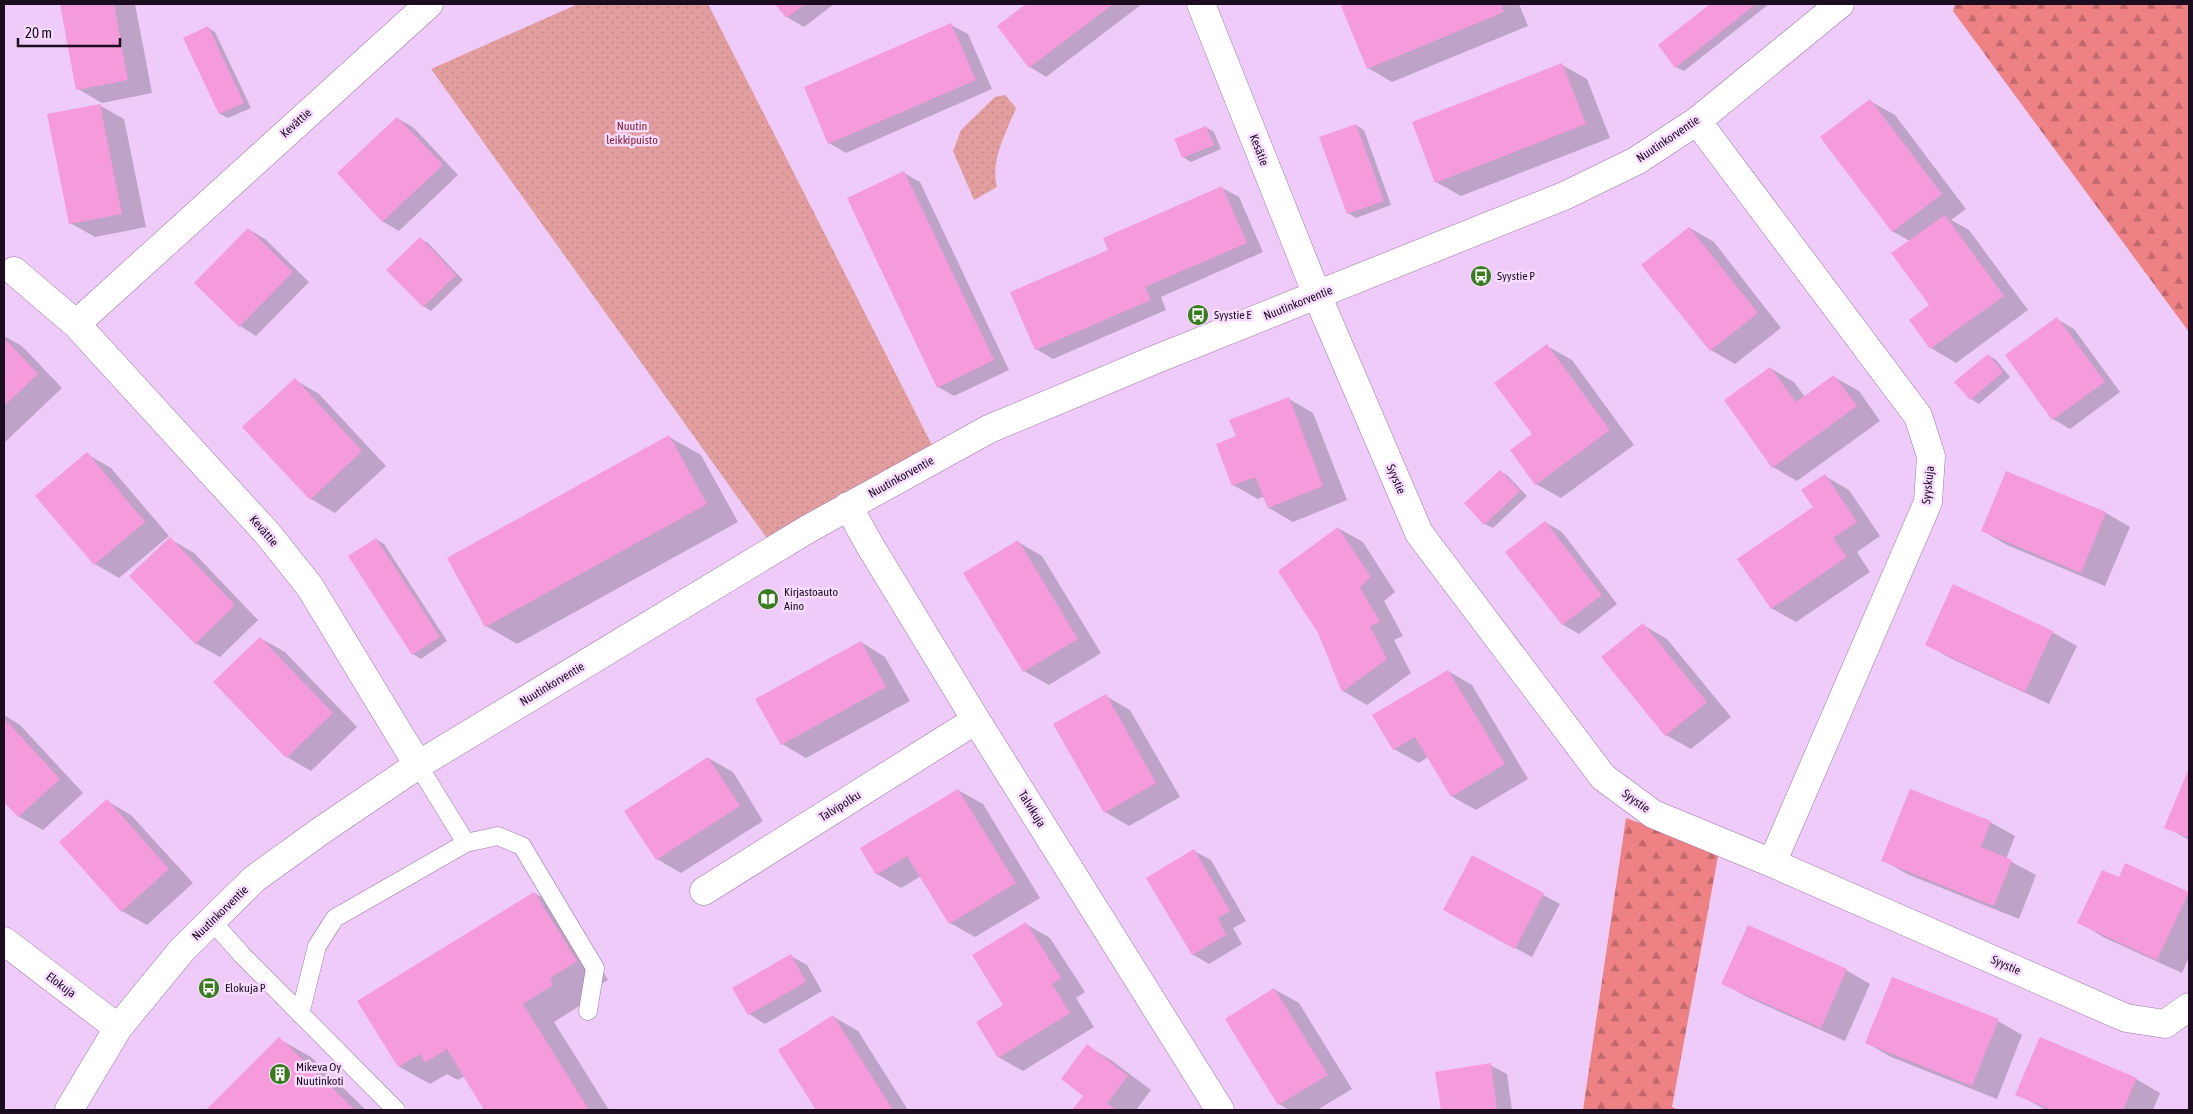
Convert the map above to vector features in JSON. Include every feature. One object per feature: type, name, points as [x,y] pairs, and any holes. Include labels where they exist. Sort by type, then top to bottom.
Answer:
[{"type":"street","name":"Kevättie","points":[[76,324],[429,4]]},
{"type":"street","name":"Kesätie","points":[[1202,4],[1317,295]]},
{"type":"street","name":"Nuutinkorventie","points":[[69,1110],[118,1028],[182,950],[212,920],[254,879],[418,765],[848,506],[989,429],[1154,360],[1564,196],[1636,161],[1697,121],[1840,4]]},
{"type":"street","name":"Syyskuja","points":[[1697,121],[1918,416],[1931,456],[1928,502],[1772,863]]},
{"type":"street","name":"Kevättie","points":[[14,271],[76,324],[267,533],[310,587],[418,765]]},
{"type":"street","name":"Syystie","points":[[1317,295],[1419,533],[1603,777],[1653,814],[1772,863],[2126,1018],[2165,1024],[2189,1007]]},
{"type":"street","name":"Talvikuja","points":[[848,506],[868,544],[976,720],[1220,1110]]},
{"type":"street","name":"Talvipolku","points":[[704,891],[976,720]]},
{"type":"street","name":"Elokuja","points":[[4,941],[118,1028]]},
{"type":"lane","points":[[418,765],[466,843]]},
{"type":"lane","points":[[300,1014],[317,946],[335,918],[466,843],[498,836],[522,846],[595,968],[588,1011]]},
{"type":"lane","points":[[212,920],[242,955],[396,1110]]},
{"type":"green space","name":"Nuutin leikkipuisto","points":[[578,4],[708,4],[934,449],[771,544],[431,69]]},
{"type":"green space","points":[[1955,4],[2189,4],[2189,332],[1953,11]]},
{"type":"green space","points":[[1005,95],[1016,108],[997,157],[995,177],[997,187],[974,200],[953,151],[961,130],[995,97]]},
{"type":"green space","points":[[1626,818],[1719,851],[1672,1107],[1679,1110],[1583,1110]]},
{"type":"building","points":[[60,4],[114,4],[128,80],[76,90]]},
{"type":"building","points":[[775,4],[805,4],[786,18]]},
{"type":"building","points":[[1026,4],[1113,4],[1029,68],[997,26]]},
{"type":"building","points":[[1347,4],[1501,4],[1504,12],[1367,69],[1341,6]]},
{"type":"building","points":[[1710,4],[1756,4],[1675,68],[1658,45]]},
{"type":"building","points":[[951,23],[976,80],[828,144],[804,87]]},
{"type":"building","points":[[208,26],[244,103],[219,114],[183,38]]},
{"type":"building","points":[[1562,63],[1586,124],[1435,183],[1412,122]]},
{"type":"building","points":[[1870,99],[1942,194],[1892,232],[1820,137]]},
{"type":"building","points":[[100,104],[122,214],[69,224],[47,114]]},
{"type":"building","points":[[397,117],[443,165],[382,222],[337,173]]},
{"type":"building","points":[[1356,124],[1384,201],[1347,214],[1319,137]]},
{"type":"building","points":[[1206,126],[1214,145],[1182,158],[1174,139]]},
{"type":"building","points":[[904,171],[994,360],[937,388],[847,198]]},
{"type":"building","points":[[1222,186],[1247,243],[1145,287],[1151,300],[1035,350],[1010,292],[1108,250],[1103,238]]},
{"type":"building","points":[[1945,215],[2004,296],[1930,349],[1909,320],[1929,305],[1891,253]]},
{"type":"building","points":[[1689,227],[1758,313],[1710,351],[1641,265]]},
{"type":"building","points":[[248,228],[293,272],[239,327],[194,283]]},
{"type":"building","points":[[420,237],[456,275],[423,307],[386,270]]},
{"type":"building","points":[[2057,317],[2105,382],[2052,420],[2005,355]]},
{"type":"building","points":[[4,338],[38,374],[4,406]]},
{"type":"building","points":[[1547,344],[1610,430],[1535,485],[1510,450],[1532,434],[1494,383]]},
{"type":"building","points":[[1988,354],[2003,372],[1970,400],[1954,382]]},
{"type":"building","points":[[1770,367],[1796,402],[1834,375],[1857,406],[1772,468],[1724,400]]},
{"type":"building","points":[[295,378],[362,451],[310,500],[242,427]]},
{"type":"building","points":[[1289,397],[1323,486],[1268,508],[1255,477],[1232,486],[1216,444],[1236,436],[1229,420]]},
{"type":"building","points":[[669,435],[707,504],[485,627],[447,558]]},
{"type":"building","points":[[87,452],[145,522],[94,565],[35,496]]},
{"type":"building","points":[[1500,470],[1520,491],[1484,525],[1464,503]]},
{"type":"building","points":[[2006,471],[2106,512],[2081,573],[1981,531]]},
{"type":"building","points":[[1825,474],[1857,522],[1833,538],[1847,557],[1771,609],[1737,559],[1813,507],[1801,490]]},
{"type":"building","points":[[1545,521],[1602,595],[1562,625],[1505,552]]},
{"type":"building","points":[[1338,527],[1371,577],[1360,587],[1380,622],[1370,626],[1387,659],[1342,692],[1318,633],[1278,571]]},
{"type":"building","points":[[170,537],[235,605],[195,644],[129,576]]},
{"type":"building","points":[[376,538],[440,637],[412,655],[348,556]]},
{"type":"building","points":[[1018,540],[1078,639],[1023,672],[963,573]]},
{"type":"building","points":[[1953,584],[2053,631],[2025,692],[1925,645]]},
{"type":"building","points":[[1643,623],[1707,702],[1665,736],[1601,657]]},
{"type":"building","points":[[260,637],[333,713],[286,758],[213,682]]},
{"type":"building","points":[[861,641],[886,687],[781,745],[755,699]]},
{"type":"building","points":[[1448,670],[1505,764],[1451,797],[1415,737],[1393,750],[1372,715]]},
{"type":"building","points":[[1106,694],[1156,783],[1104,813],[1053,724]]},
{"type":"building","points":[[4,718],[60,779],[18,817],[4,802]]},
{"type":"building","points":[[708,757],[740,806],[656,860],[624,811]]},
{"type":"building","points":[[2189,768],[2189,838],[2164,828]]},
{"type":"building","points":[[958,789],[1016,883],[949,924],[907,856],[876,875],[860,848]]},
{"type":"building","points":[[1910,789],[1991,821],[1981,847],[2012,860],[1994,906],[1881,861]]},
{"type":"building","points":[[107,799],[169,869],[121,912],[59,842]]},
{"type":"building","points":[[1194,849],[1230,911],[1218,918],[1226,935],[1192,955],[1146,878]]},
{"type":"building","points":[[1472,855],[1544,893],[1515,949],[1443,910]]},
{"type":"building","points":[[2125,863],[2189,892],[2157,960],[2077,923],[2102,870],[2119,877]]},
{"type":"building","points":[[534,892],[577,961],[550,978],[553,985],[523,1004],[589,1110],[484,1110],[447,1049],[425,1063],[420,1054],[398,1067],[357,1001]]},
{"type":"building","points":[[1026,922],[1061,978],[1052,984],[1070,1013],[998,1058],[976,1022],[1003,1005],[972,955]]},
{"type":"building","points":[[1748,925],[1847,969],[1821,1028],[1721,984]]},
{"type":"building","points":[[791,954],[806,982],[748,1015],[732,988]]},
{"type":"building","points":[[1892,977],[1999,1019],[1972,1086],[1865,1043]]},
{"type":"building","points":[[1274,988],[1328,1075],[1278,1105],[1225,1019]]},
{"type":"building","points":[[833,1015],[893,1110],[816,1110],[778,1050]]},
{"type":"building","name":"Mikeva Oy Nuutinkoti","points":[[279,1037],[355,1110],[206,1110]]},
{"type":"building","points":[[2040,1037],[2137,1078],[2123,1110],[2051,1110],[2015,1095]]},
{"type":"building","points":[[1087,1044],[1128,1076],[1107,1103],[1116,1110],[1072,1110],[1083,1096],[1061,1079]]},
{"type":"building","points":[[1491,1063],[1497,1110],[1441,1110],[1435,1072]]},
{"type":"place","name":"Syystie P","points":[[1481,276]]},
{"type":"place","name":"Syystie E","points":[[1198,315]]},
{"type":"place","name":"Kirjastoauto Aino","points":[[768,599]]},
{"type":"place","name":"Elokuja P","points":[[209,988]]},
{"type":"place","name":"Mikeva Oy Nuutinkoti","points":[[280,1074]]}]
